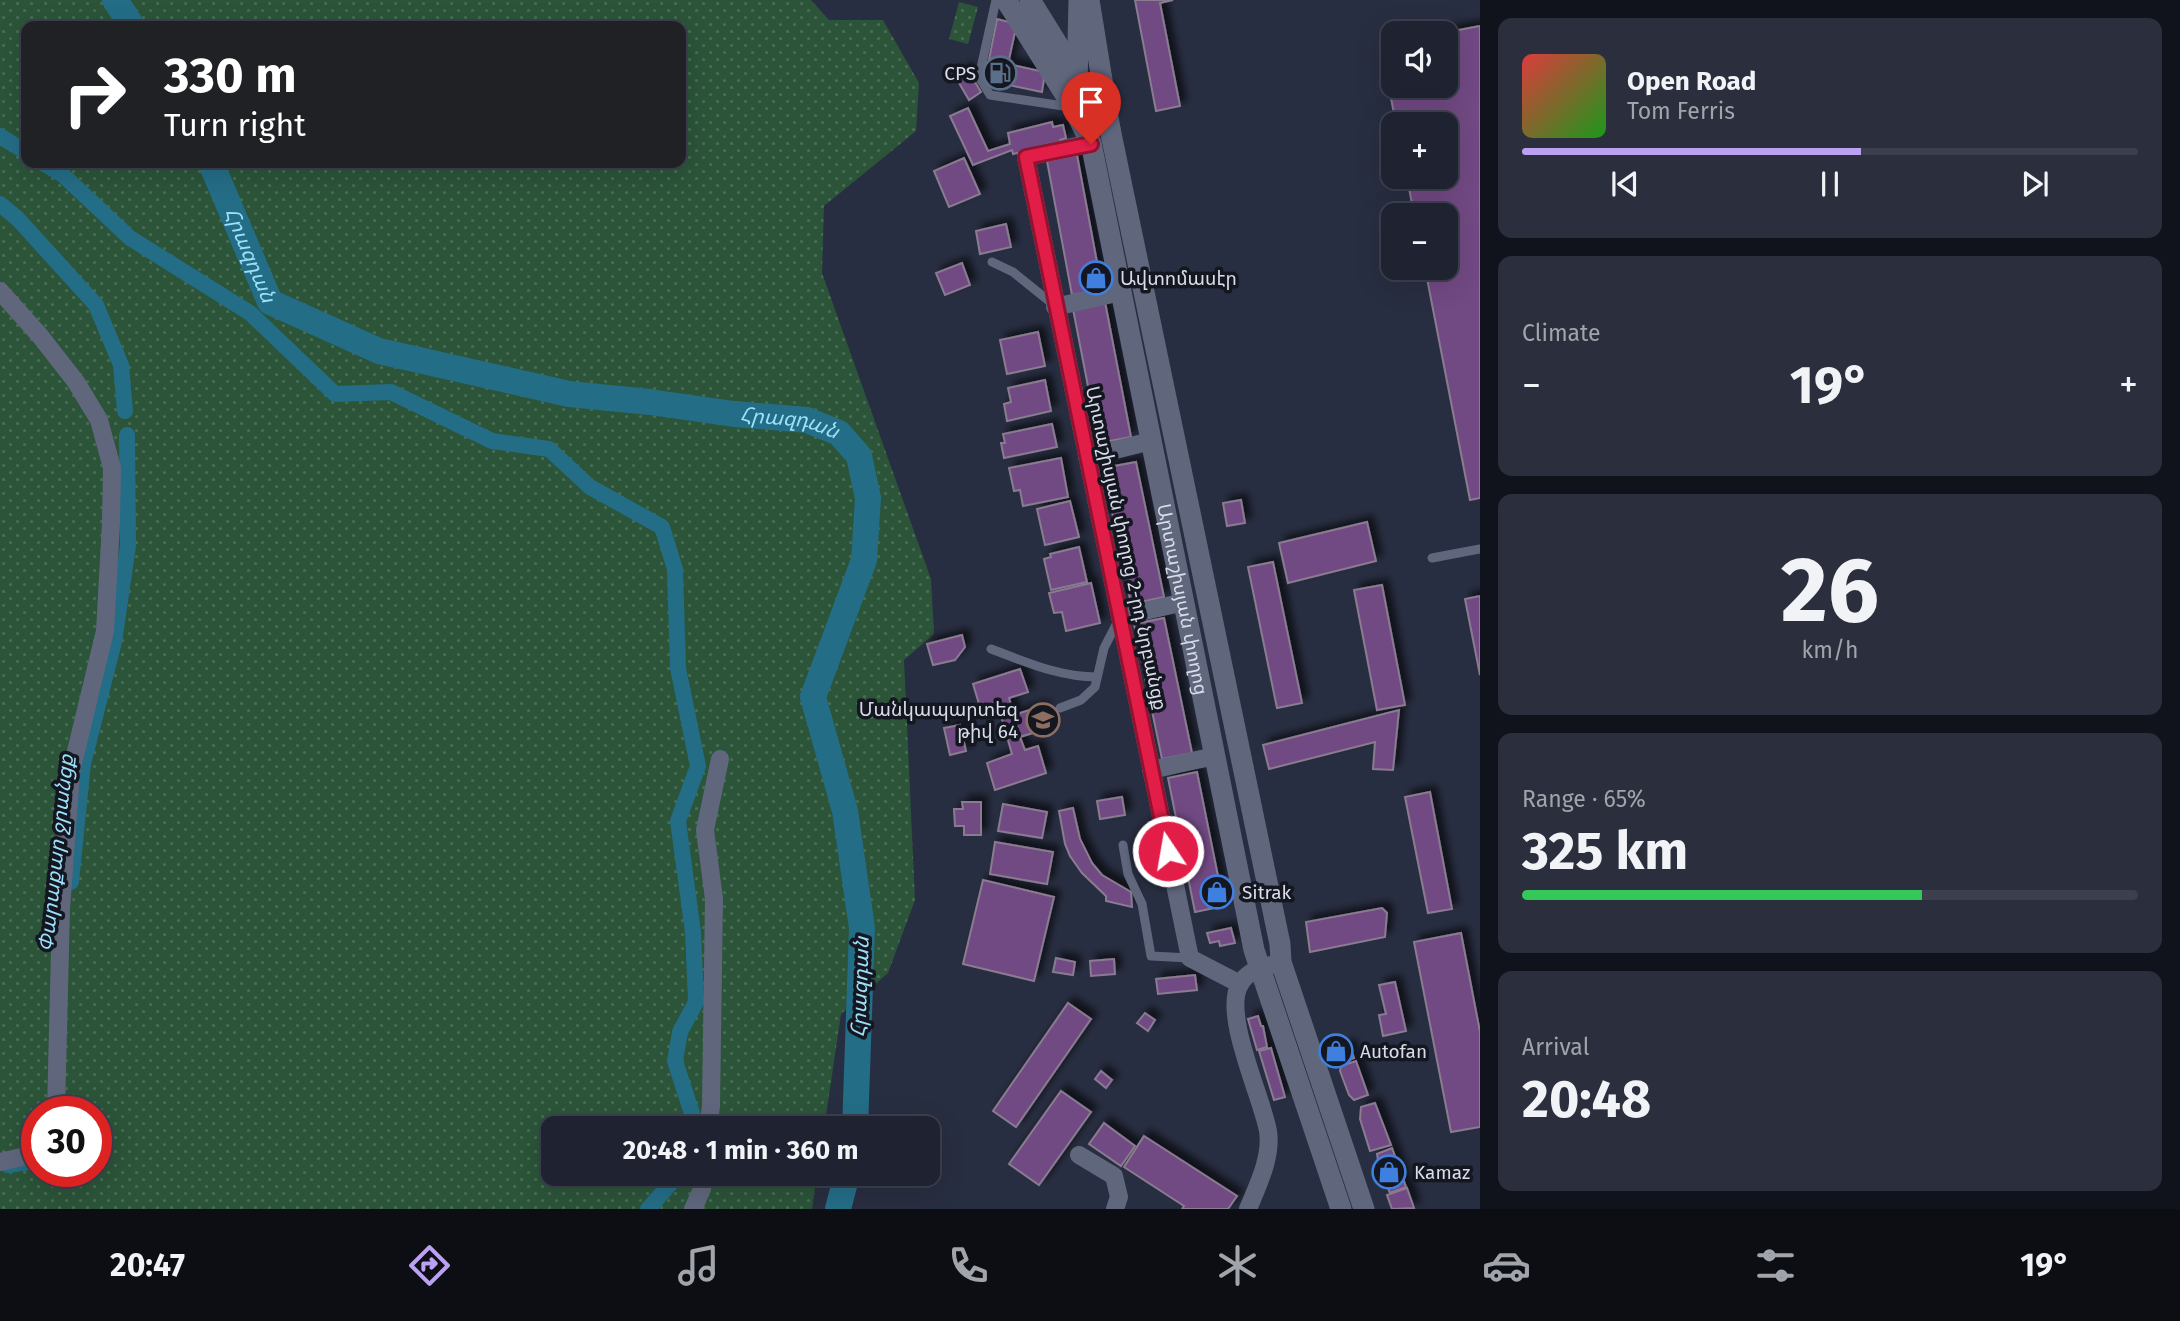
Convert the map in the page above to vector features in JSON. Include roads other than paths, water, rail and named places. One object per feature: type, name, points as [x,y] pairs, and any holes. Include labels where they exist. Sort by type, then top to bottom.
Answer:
[{"type":"main road","name":"Արտաշիսյան փողոց","points":[[1006,0],[1073,107],[1091,144],[1259,968],[1341,1209]]},
{"type":"main road","name":"Արտաշիսյան փողոց","points":[[1030,0],[1110,129],[1282,962],[1364,1209]]},
{"type":"main road","points":[[1073,107],[1078,78],[1079,0]]},
{"type":"main road","points":[[1089,0],[1110,129]]},
{"type":"street","name":"Արտաշիսյան փողոց 2-րդ նրբանցք","points":[[1091,144],[1026,157],[1190,958]]},
{"type":"street","points":[[0,291],[76,382],[99,420],[112,468],[105,631],[71,772],[61,909],[56,1096]]},
{"type":"street","points":[[1055,307],[1121,292]]},
{"type":"street","points":[[1087,457],[1152,441]]},
{"type":"street","points":[[1120,617],[1184,602]]},
{"type":"street","points":[[1152,770],[1215,756]]},
{"type":"street","points":[[709,1116],[714,900],[705,830],[720,759]]},
{"type":"street","points":[[1190,958],[1240,984]]},
{"type":"street","points":[[1248,1209],[1263,1173],[1268,1132],[1234,1008],[1240,984],[1252,972],[1282,962]]},
{"type":"street","points":[[1079,1155],[1115,1176],[1119,1197],[1115,1209]]},
{"type":"street","points":[[0,1162],[21,1157]]},
{"type":"street","points":[[693,1209],[702,1186]]},
{"type":"lane","points":[[996,0],[979,77],[990,95],[1073,107]]},
{"type":"lane","points":[[992,261],[1013,272],[1055,307]]},
{"type":"lane","points":[[1432,558],[1480,549]]},
{"type":"lane","points":[[1060,708],[1081,700],[1095,687],[1104,648],[1120,617]]},
{"type":"lane","points":[[991,649],[1050,671],[1078,677],[1097,677]]},
{"type":"lane","points":[[1123,845],[1128,874],[1142,904],[1151,956],[1190,958]]},
{"type":"waterway","name":"Հրազդան","points":[[115,0],[129,21]]},
{"type":"waterway","points":[[0,136],[21,149]]},
{"type":"waterway","points":[[51,168],[63,175],[130,238],[250,313],[335,394],[391,392],[492,441],[549,449],[590,487],[662,527],[675,569],[678,668],[698,766],[678,821],[693,932],[696,1002],[680,1032],[675,1061],[693,1116]]},
{"type":"waterway","name":"Հրազդան","points":[[213,168],[270,302],[379,351],[569,394],[807,420],[839,433],[859,456],[868,498],[864,560],[813,697],[845,811],[862,928],[855,1116]]},
{"type":"waterway","name":"Փարաքար ջրանցք","points":[[0,204],[18,219],[96,305],[121,365],[125,411]]},
{"type":"waterway","name":"Փարաքար ջրանցք","points":[[71,882],[83,764],[114,642],[128,546],[127,435]]},
{"type":"waterway","name":"Փարաքար ջրանցք","points":[[8,1165],[21,1163]]},
{"type":"waterway","points":[[648,1209],[668,1186]]},
{"type":"waterway","name":"Հրազդան","points":[[838,1209],[844,1186]]},
{"type":"place","name":"CPS","points":[[1000,73]]},
{"type":"place","name":"Ավտոմասէր","points":[[1096,278]]},
{"type":"place","name":"Մանկապարտեզ թիվ 64","points":[[1043,720]]},
{"type":"place","name":"Sitrak","points":[[1217,892]]},
{"type":"place","name":"Autofan","points":[[1336,1051]]},
{"type":"place","name":"Kamaz","points":[[1389,1172]]}]
